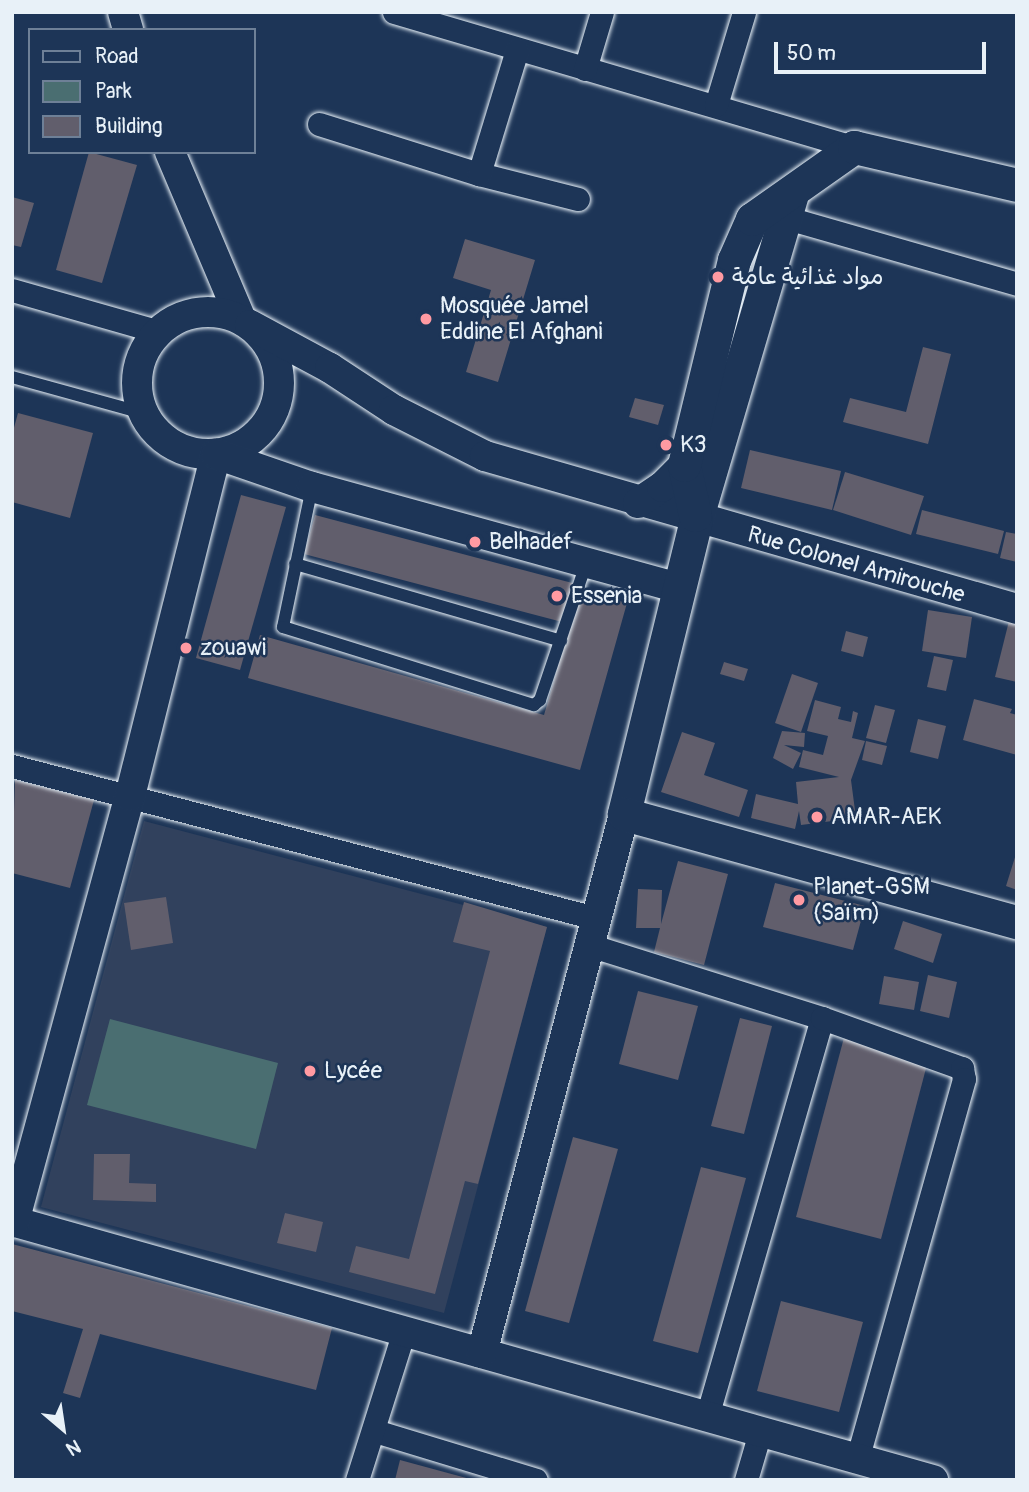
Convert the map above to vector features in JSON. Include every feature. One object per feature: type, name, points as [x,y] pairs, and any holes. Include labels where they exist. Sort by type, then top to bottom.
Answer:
[{"type":"main road","points":[[696,520],[684,465],[734,260],[752,219],[788,205],[855,147],[1017,185]]},
{"type":"main road","points":[[788,205],[696,520],[624,814],[1017,922]]},
{"type":"street","points":[[394,12],[449,20],[517,50],[855,147]]},
{"type":"street","points":[[585,69],[602,12]]},
{"type":"street","points":[[716,105],[744,12]]},
{"type":"street","points":[[479,174],[517,50]]},
{"type":"street","points":[[320,124],[479,174],[578,199]]},
{"type":"street","points":[[171,154],[245,321],[267,342],[278,365],[279,389],[273,413],[259,433],[239,447],[216,454]]},
{"type":"street","points":[[788,205],[1017,284]]},
{"type":"street","points":[[12,290],[159,331]]},
{"type":"street","points":[[245,321],[203,312],[179,318],[159,331],[145,349],[138,369],[137,392],[143,413],[155,432],[173,445],[193,453],[216,454],[312,487],[680,588]]},
{"type":"street","name":"Rue Colonel Amirouche","points":[[245,321],[330,368],[394,410],[485,456],[696,520],[1017,609]]},
{"type":"street","points":[[216,454],[130,796],[13,1221],[933,1480]]},
{"type":"street","points":[[638,503],[662,487],[684,465]]},
{"type":"street","points":[[12,766],[130,796],[595,933],[962,1068],[964,1079],[857,1459]]},
{"type":"street","points":[[482,1353],[595,933],[624,814]]},
{"type":"street","points":[[706,1416],[822,1018]]},
{"type":"street","points":[[358,1480],[404,1331]]},
{"type":"street","points":[[375,1431],[536,1480]]},
{"type":"street","points":[[746,1480],[760,1432]]},
{"type":"lane","points":[[12,377],[143,413]]},
{"type":"lane","points":[[312,487],[283,627],[534,705],[561,641],[586,564]]},
{"type":"lane","points":[[295,564],[561,641]]},
{"type":"shaded area","points":[[144,821],[547,927],[444,1313],[41,1207]]},
{"type":"green space","points":[[110,1019],[278,1063],[256,1149],[87,1105]]},
{"type":"building","points":[[88,154],[137,165],[102,283],[56,270]]},
{"type":"building","points":[[12,197],[34,203],[21,247],[12,245]]},
{"type":"building","points":[[465,239],[535,260],[498,382],[466,372],[491,290],[453,278]]},
{"type":"building","points":[[923,347],[951,354],[928,444],[843,422],[850,398],[906,412]]},
{"type":"building","points":[[635,398],[664,405],[658,425],[629,417]]},
{"type":"building","points":[[18,413],[93,433],[70,518],[12,502],[12,435]]},
{"type":"building","points":[[750,450],[841,471],[832,510],[741,488]]},
{"type":"building","points":[[845,472],[924,496],[911,535],[833,510]]},
{"type":"building","points":[[241,495],[286,507],[240,670],[196,658]]},
{"type":"building","points":[[922,510],[1004,531],[998,554],[916,534]]},
{"type":"building","points":[[315,515],[576,584],[566,623],[304,554]]},
{"type":"building","points":[[1006,532],[1017,534],[1017,562],[1000,558]]},
{"type":"building","points":[[580,590],[627,603],[580,770],[248,678],[260,635],[544,715]]},
{"type":"building","points":[[928,610],[972,617],[966,658],[922,651]]},
{"type":"building","points":[[1011,613],[1017,614],[1017,682],[995,677]]},
{"type":"building","points":[[846,631],[868,637],[863,657],[841,651]]},
{"type":"building","points":[[934,656],[953,660],[946,691],[927,687]]},
{"type":"building","points":[[724,662],[748,669],[744,681],[720,674]]},
{"type":"building","points":[[792,674],[818,683],[801,732],[775,723]]},
{"type":"building","points":[[974,699],[1012,709],[1010,713],[1017,715],[1017,755],[963,740]]},
{"type":"building","points":[[815,700],[841,707],[838,719],[851,722],[853,711],[858,713],[852,738],[865,741],[851,780],[856,818],[801,825],[799,811],[795,829],[751,818],[756,794],[798,804],[796,782],[839,777],[799,767],[803,750],[823,755],[828,736],[807,731]]},
{"type":"building","points":[[875,705],[895,710],[886,743],[866,738]]},
{"type":"building","points":[[918,719],[946,726],[938,759],[910,752]]},
{"type":"building","points":[[782,731],[805,733],[804,747],[784,745],[801,753],[793,769],[773,758]]},
{"type":"building","points":[[682,732],[715,743],[704,775],[748,790],[739,817],[661,792]]},
{"type":"building","points":[[866,741],[887,746],[882,765],[862,760]]},
{"type":"building","points":[[15,780],[94,800],[70,888],[12,873]]},
{"type":"building","points":[[1017,854],[1017,890],[1006,886]]},
{"type":"building","points":[[678,861],[728,874],[704,965],[654,952],[660,928],[636,928],[638,889],[662,890],[661,924]]},
{"type":"building","points":[[775,883],[865,906],[853,950],[763,927]]},
{"type":"building","points":[[166,897],[173,943],[131,950],[124,903]]},
{"type":"building","points":[[464,902],[547,927],[478,1184],[465,1181],[435,1294],[349,1272],[356,1246],[409,1259],[490,951],[453,942]]},
{"type":"building","points":[[903,921],[942,934],[933,963],[894,949]]},
{"type":"building","points":[[928,975],[957,982],[949,1018],[920,1011]]},
{"type":"building","points":[[884,976],[919,982],[914,1010],[879,1004]]},
{"type":"building","points":[[638,991],[698,1006],[678,1080],[619,1064]]},
{"type":"building","points":[[740,1018],[772,1026],[744,1134],[711,1126]]},
{"type":"building","points":[[845,1034],[929,1057],[881,1239],[796,1217]]},
{"type":"building","points":[[573,1137],[618,1149],[569,1323],[525,1311]]},
{"type":"building","points":[[94,1154],[130,1154],[129,1183],[156,1184],[156,1202],[93,1200]]},
{"type":"building","points":[[701,1167],[746,1178],[698,1353],[653,1341]]},
{"type":"building","points":[[285,1213],[323,1222],[316,1252],[277,1243]]},
{"type":"building","points":[[12,1244],[332,1328],[316,1390],[100,1334],[80,1398],[63,1393],[83,1329],[12,1311]]},
{"type":"building","points":[[781,1301],[863,1322],[839,1412],[757,1391]]},
{"type":"building","points":[[400,1460],[470,1479],[470,1480],[395,1480]]},
{"type":"place","name":"مواد غذائية عامة","points":[[718,277]]},
{"type":"place","name":"Mosquée Jamel Eddine El Afghani","points":[[426,319]]},
{"type":"place","name":"K3","points":[[666,445]]},
{"type":"place","name":"Belhadef","points":[[475,542]]},
{"type":"place","name":"Essenia","points":[[557,596]]},
{"type":"place","name":"zouawi","points":[[186,648]]},
{"type":"place","name":"AMAR-AEK","points":[[817,817]]},
{"type":"place","name":"Planet-GSM (Saïm)","points":[[799,900]]},
{"type":"place","name":"Lycée","points":[[310,1071]]}]
